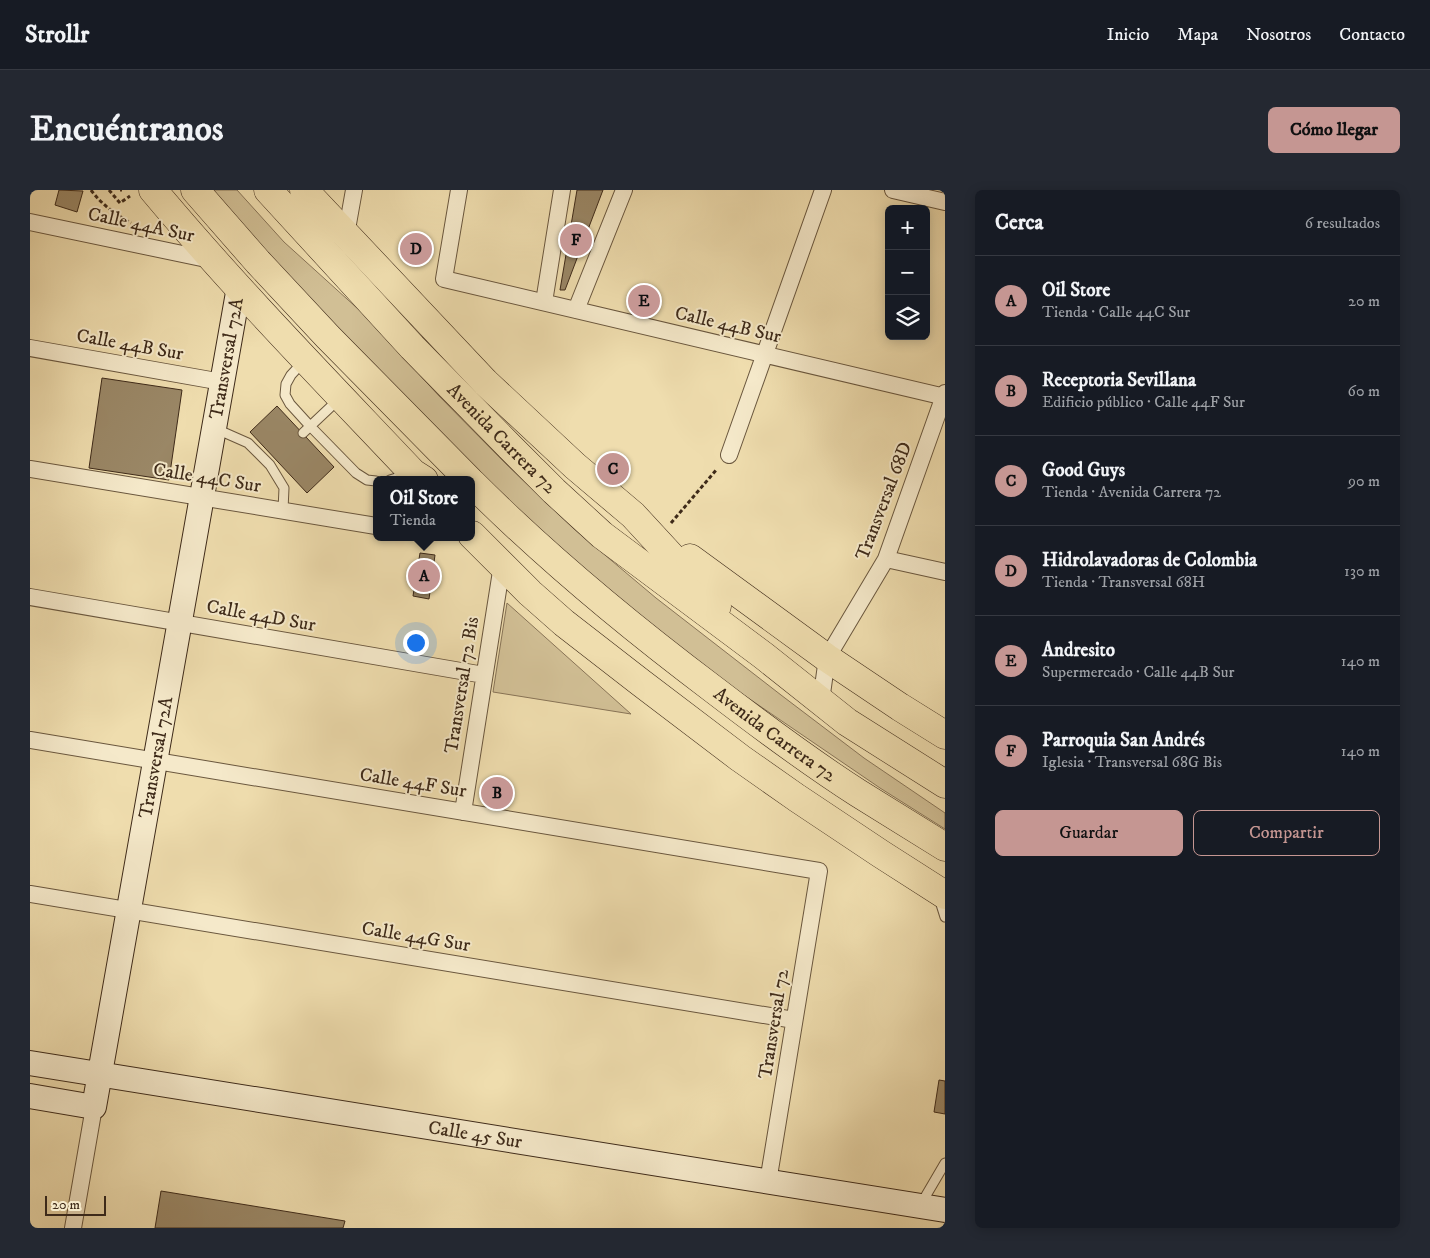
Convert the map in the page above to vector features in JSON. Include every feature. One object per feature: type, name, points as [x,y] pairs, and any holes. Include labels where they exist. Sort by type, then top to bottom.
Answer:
[{"type":"highway","points":[[153,190],[410,476]]},
{"type":"highway","points":[[195,190],[258,262],[328,337],[465,476]]},
{"type":"highway","name":"Avenida Carrera 72","points":[[268,190],[412,347],[554,491],[602,535],[764,656],[847,722],[945,784]]},
{"type":"highway","name":"Avenida Carrera 72","points":[[304,190],[485,382],[575,466],[633,515],[764,656]]},
{"type":"highway","name":"Avenida Carrera 72","points":[[475,486],[567,573],[669,656],[789,746],[857,792],[945,847]]},
{"type":"highway","name":"Avenida Carrera 72","points":[[475,513],[567,573]]},
{"type":"highway","points":[[633,515],[827,658],[900,707],[945,734]]},
{"type":"highway","points":[[475,538],[530,593],[564,623],[732,752],[834,824],[940,892]]},
{"type":"street","points":[[346,235],[354,190]]},
{"type":"street","name":"Calle 44B Sur","points":[[459,190],[444,279],[945,396]]},
{"type":"street","points":[[544,302],[562,190]]},
{"type":"street","points":[[576,310],[624,190]]},
{"type":"street","points":[[729,455],[823,190]]},
{"type":"street","points":[[892,190],[945,202]]},
{"type":"street","name":"Calle 44A Sur","points":[[30,222],[215,260]]},
{"type":"street","name":"Transversal 72A","points":[[73,1228],[239,287]]},
{"type":"street","name":"Calle 44B Sur","points":[[30,348],[222,382]]},
{"type":"street","name":"Transversal 68D","points":[[821,701],[827,658],[886,559],[945,396]]},
{"type":"street","name":"Calle 44C Sur","points":[[30,469],[373,525]]},
{"type":"street","points":[[886,559],[945,572]]},
{"type":"street","name":"Transversal 72 Bis","points":[[463,812],[502,565]]},
{"type":"street","name":"Calle 44D Sur","points":[[30,597],[484,675]]},
{"type":"street","name":"Calle 44F Sur","points":[[30,740],[819,871]]},
{"type":"street","name":"Transversal 72","points":[[768,1182],[819,871]]},
{"type":"street","name":"Calle 44G Sur","points":[[30,894],[794,1020]]},
{"type":"street","name":"Calle 45 Sur","points":[[30,1063],[945,1210]]},
{"type":"street","points":[[30,1096],[94,1107]]},
{"type":"street","points":[[920,1205],[942,1228]]},
{"type":"lane","points":[[306,359],[290,375],[286,384],[285,395],[290,404],[310,426],[356,473],[366,480],[373,481]]},
{"type":"lane","points":[[303,433],[341,397]]},
{"type":"lane","points":[[214,428],[248,442],[273,462],[284,488],[283,510]]},
{"type":"lane","points":[[940,892],[945,917]]},
{"type":"lane","points":[[920,1205],[945,1163]]},
{"type":"path","points":[[109,190],[120,203]]},
{"type":"path","points":[[660,535],[729,455]]},
{"type":"shaded area","points":[[208,190],[237,190],[284,242],[368,318],[439,396],[574,529],[656,598],[781,695],[864,758],[945,813],[945,829],[880,788],[732,687],[646,622],[492,492]]},
{"type":"shaded area","points":[[507,603],[631,714],[493,692]]},
{"type":"building","points":[[59,190],[83,191],[77,212],[55,205]]},
{"type":"building","points":[[577,190],[603,190],[565,290],[560,290]]},
{"type":"building","points":[[102,378],[182,390],[169,480],[89,468]]},
{"type":"building","points":[[277,406],[334,467],[307,493],[250,432]]},
{"type":"building","points":[[420,553],[435,555],[429,599],[413,596]]},
{"type":"building","points":[[939,1080],[945,1081],[945,1114],[934,1112]]},
{"type":"building","points":[[161,1191],[345,1221],[343,1228],[155,1228]]},
{"type":"place","name":"Parroquia San Andrés","points":[[576,240]]},
{"type":"place","name":"Hidrolavadoras de Colombia","points":[[416,249]]},
{"type":"place","name":"Andresito","points":[[644,301]]},
{"type":"place","name":"Good Guys","points":[[613,469]]},
{"type":"place","name":"Oil Store","points":[[424,576]]},
{"type":"place","name":"Receptoria Sevillana","points":[[497,793]]}]
